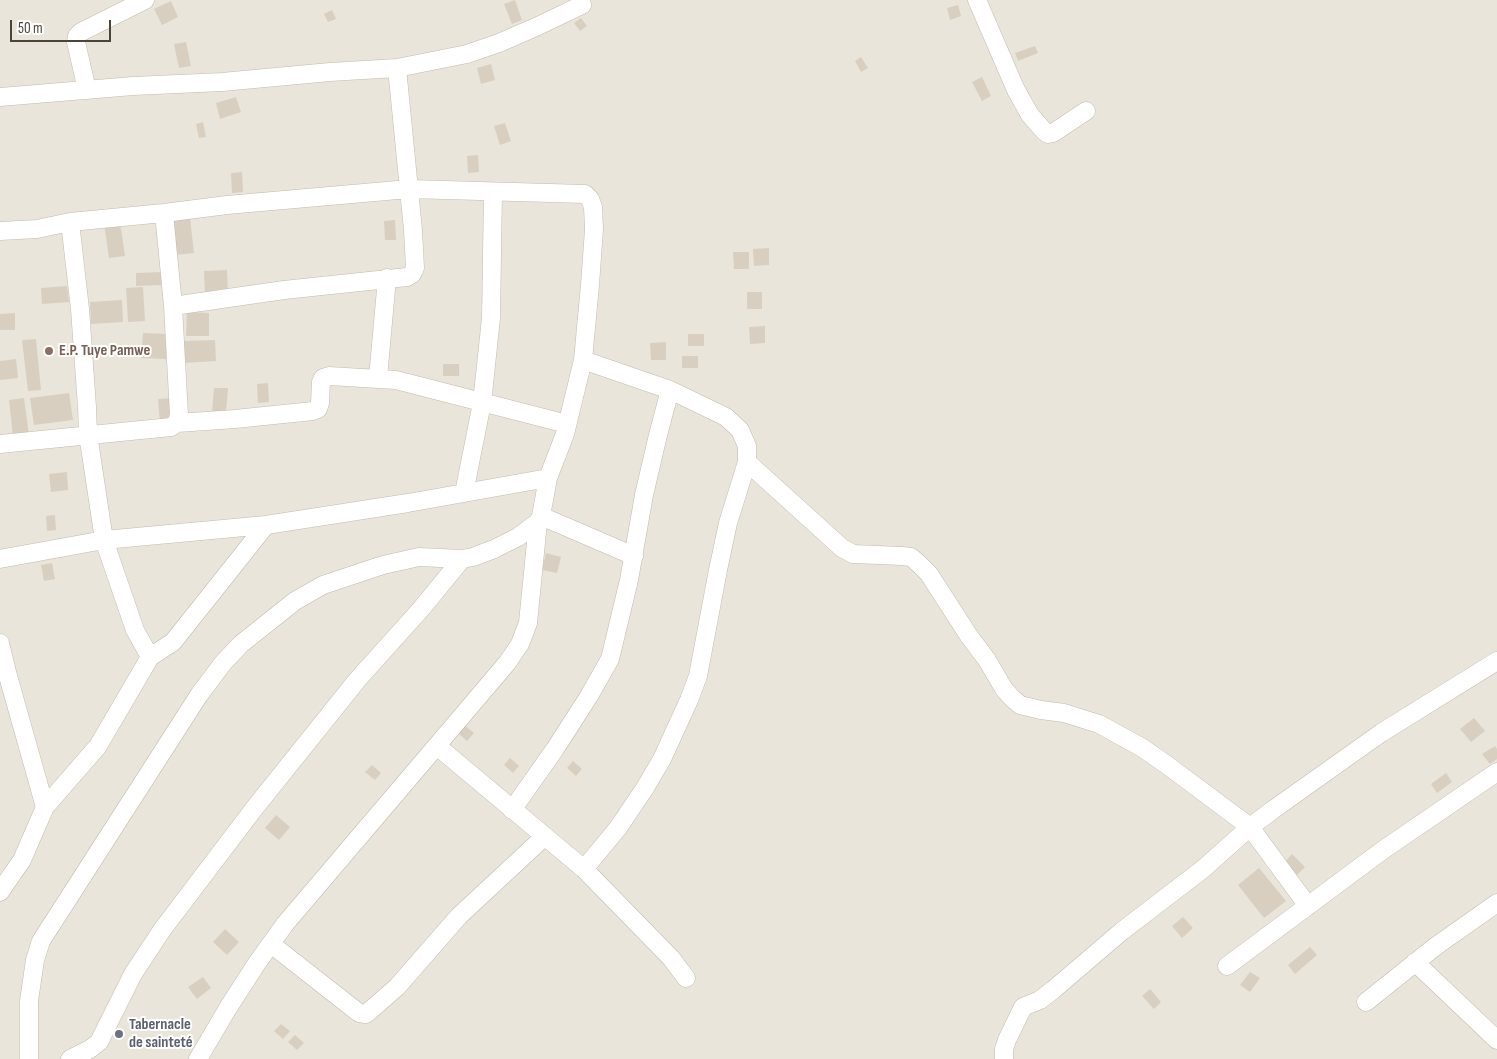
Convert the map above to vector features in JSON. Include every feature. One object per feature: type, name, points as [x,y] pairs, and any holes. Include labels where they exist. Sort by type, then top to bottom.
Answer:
[{"type":"street","points":[[87,90],[76,42],[77,36],[81,32],[145,0]]},
{"type":"street","points":[[977,0],[1016,90],[1030,115],[1044,131],[1048,134],[1053,132],[1086,112]]},
{"type":"street","points":[[0,96],[133,86],[222,82],[397,68],[475,51],[538,26],[582,4]]},
{"type":"street","points":[[173,306],[284,290],[407,277],[412,274],[414,268],[409,189],[397,68]]},
{"type":"street","points":[[0,232],[37,229],[70,222],[281,199],[409,189],[576,193],[584,194],[590,199],[593,207],[594,229],[583,360],[557,458],[548,478],[539,519],[528,623],[520,644],[501,670],[286,924],[228,1008],[198,1059]]},
{"type":"street","points":[[464,493],[482,403],[491,318],[494,192]]},
{"type":"street","points":[[164,213],[173,306],[179,415],[177,423]]},
{"type":"street","points":[[70,222],[80,309],[88,434],[104,540],[135,630],[150,657]]},
{"type":"street","points":[[378,378],[387,278]]},
{"type":"street","points":[[583,360],[670,390],[726,417],[740,430],[747,446],[747,462],[728,523],[698,676],[689,700],[662,759],[645,788],[618,828],[584,869]]},
{"type":"street","points":[[0,444],[171,427],[177,423],[313,411],[318,409],[320,403],[321,382],[329,376],[396,380],[567,424]]},
{"type":"street","points":[[512,810],[589,696],[610,658],[634,556],[646,486],[670,390]]},
{"type":"street","points":[[747,462],[842,548],[853,554],[911,557],[929,574],[969,636],[987,660],[1004,689],[1016,702],[1020,705],[1082,718],[1117,733],[1166,765],[1250,827],[1308,906]]},
{"type":"street","points":[[0,559],[104,540],[266,526],[548,478]]},
{"type":"street","points":[[539,519],[634,556]]},
{"type":"street","points":[[33,1059],[29,1059],[29,1001],[34,960],[41,941],[126,807],[223,663],[241,644],[266,623],[295,601],[323,585],[383,565],[419,557],[462,559],[494,549],[518,537],[539,519]]},
{"type":"street","points":[[0,892],[22,860],[45,807],[98,746],[150,657],[173,642],[266,526]]},
{"type":"street","points":[[70,1059],[99,1042],[133,974],[167,922],[253,810],[358,679],[421,609],[462,559]]},
{"type":"street","points":[[0,643],[45,807]]},
{"type":"street","points":[[1004,1059],[1004,1049],[1007,1040],[1023,1007],[1040,1000],[1053,990],[1122,931],[1202,869],[1250,827],[1381,733],[1497,661]]},
{"type":"street","points":[[437,746],[584,869],[671,958],[686,978]]},
{"type":"street","points":[[1227,966],[1404,835],[1497,772]]},
{"type":"street","points":[[271,944],[359,1013],[366,1014],[397,987],[459,916],[544,837]]},
{"type":"street","points":[[1366,1002],[1415,962],[1497,903]]},
{"type":"street","points":[[1415,962],[1494,1033]]},
{"type":"shaded area","points":[[0,0],[1497,0],[1497,1059],[0,1059]]},
{"type":"building","points":[[515,0],[522,20],[512,24],[504,4]]},
{"type":"building","points":[[171,1],[178,17],[162,25],[154,9]]},
{"type":"building","points":[[958,5],[961,16],[950,20],[947,8]]},
{"type":"building","points":[[332,10],[336,19],[328,22],[324,14]]},
{"type":"building","points":[[581,18],[587,26],[580,31],[574,23]]},
{"type":"building","points":[[186,42],[191,66],[179,68],[174,44]]},
{"type":"building","points":[[1035,46],[1038,53],[1018,61],[1015,53]]},
{"type":"building","points":[[861,57],[868,68],[861,72],[855,61]]},
{"type":"building","points":[[491,64],[495,80],[481,84],[477,68]]},
{"type":"building","points":[[982,77],[991,96],[982,101],[972,82]]},
{"type":"building","points":[[236,97],[241,112],[220,119],[216,103]]},
{"type":"building","points":[[203,122],[206,137],[199,138],[196,124]]},
{"type":"building","points":[[505,123],[511,141],[500,145],[494,126]]},
{"type":"building","points":[[478,155],[479,172],[468,173],[467,156]]},
{"type":"building","points":[[242,172],[243,192],[232,193],[231,173]]},
{"type":"building","points":[[190,218],[194,253],[174,255],[171,220]]},
{"type":"building","points":[[395,220],[396,240],[385,240],[384,221]]},
{"type":"building","points":[[120,221],[125,256],[109,258],[104,223]]},
{"type":"building","points":[[769,248],[769,265],[754,266],[753,249]]},
{"type":"building","points":[[733,252],[749,252],[749,269],[734,269]]},
{"type":"building","points":[[227,270],[228,294],[205,294],[204,271]]},
{"type":"building","points":[[162,272],[162,285],[136,286],[136,273]]},
{"type":"building","points":[[67,286],[69,302],[42,304],[41,288]]},
{"type":"building","points":[[143,287],[145,321],[128,322],[126,288]]},
{"type":"building","points":[[747,292],[762,292],[762,309],[747,309]]},
{"type":"building","points":[[122,300],[123,322],[91,324],[90,302]]},
{"type":"building","points":[[187,312],[209,313],[209,336],[186,336]]},
{"type":"building","points":[[15,313],[15,330],[0,330],[0,314]]},
{"type":"building","points":[[765,326],[765,343],[750,344],[749,327]]},
{"type":"building","points":[[143,333],[167,334],[166,359],[141,358]]},
{"type":"building","points":[[688,334],[704,334],[704,346],[688,346]]},
{"type":"building","points":[[36,339],[41,390],[28,391],[22,340]]},
{"type":"building","points":[[215,340],[216,361],[184,363],[183,341]]},
{"type":"building","points":[[666,342],[666,360],[651,360],[650,343]]},
{"type":"building","points":[[682,356],[698,356],[698,368],[682,368]]},
{"type":"building","points":[[16,359],[18,378],[0,380],[0,361]]},
{"type":"building","points":[[443,364],[459,364],[459,376],[443,376]]},
{"type":"building","points":[[268,383],[269,402],[258,403],[257,384]]},
{"type":"building","points":[[214,388],[228,388],[226,413],[212,412]]},
{"type":"building","points":[[69,393],[73,420],[34,425],[30,398]]},
{"type":"building","points":[[24,398],[29,435],[13,437],[9,400]]},
{"type":"building","points":[[172,398],[175,422],[160,423],[158,399]]},
{"type":"building","points":[[67,472],[68,490],[51,492],[49,474]]},
{"type":"building","points":[[55,515],[56,530],[47,531],[46,516]]},
{"type":"building","points":[[546,553],[561,557],[557,573],[542,570]]},
{"type":"building","points":[[52,563],[55,579],[44,581],[41,565]]},
{"type":"building","points":[[1474,718],[1485,731],[1471,742],[1460,729]]},
{"type":"building","points":[[464,725],[474,733],[467,741],[458,733]]},
{"type":"building","points":[[1495,746],[1497,749],[1497,759],[1490,764],[1482,754]]},
{"type":"building","points":[[510,758],[519,766],[513,773],[504,765]]},
{"type":"building","points":[[573,761],[582,769],[576,776],[567,768]]},
{"type":"building","points":[[372,765],[381,773],[375,780],[365,772]]},
{"type":"building","points":[[1446,773],[1452,782],[1437,793],[1431,784]]},
{"type":"building","points":[[276,815],[290,827],[279,840],[265,828]]},
{"type":"building","points":[[1292,854],[1305,867],[1295,877],[1282,865]]},
{"type":"building","points":[[1259,868],[1286,901],[1264,918],[1238,885]]},
{"type":"building","points":[[1183,917],[1193,928],[1182,938],[1172,926]]},
{"type":"building","points":[[225,929],[239,942],[227,955],[213,942]]},
{"type":"building","points":[[1310,947],[1317,955],[1295,974],[1288,965]]},
{"type":"building","points":[[1250,972],[1260,978],[1250,992],[1240,985]]},
{"type":"building","points":[[203,977],[211,988],[197,999],[188,987]]},
{"type":"building","points":[[1150,989],[1161,1002],[1154,1009],[1142,996]]},
{"type":"building","points":[[281,1024],[290,1031],[283,1039],[274,1031]]},
{"type":"building","points":[[295,1035],[304,1043],[297,1050],[288,1042]]},
{"type":"place","name":"E.P. Tuye Pamwe","points":[[49,351]]},
{"type":"place","name":"Tabernacle de sainteté","points":[[119,1034]]}]
